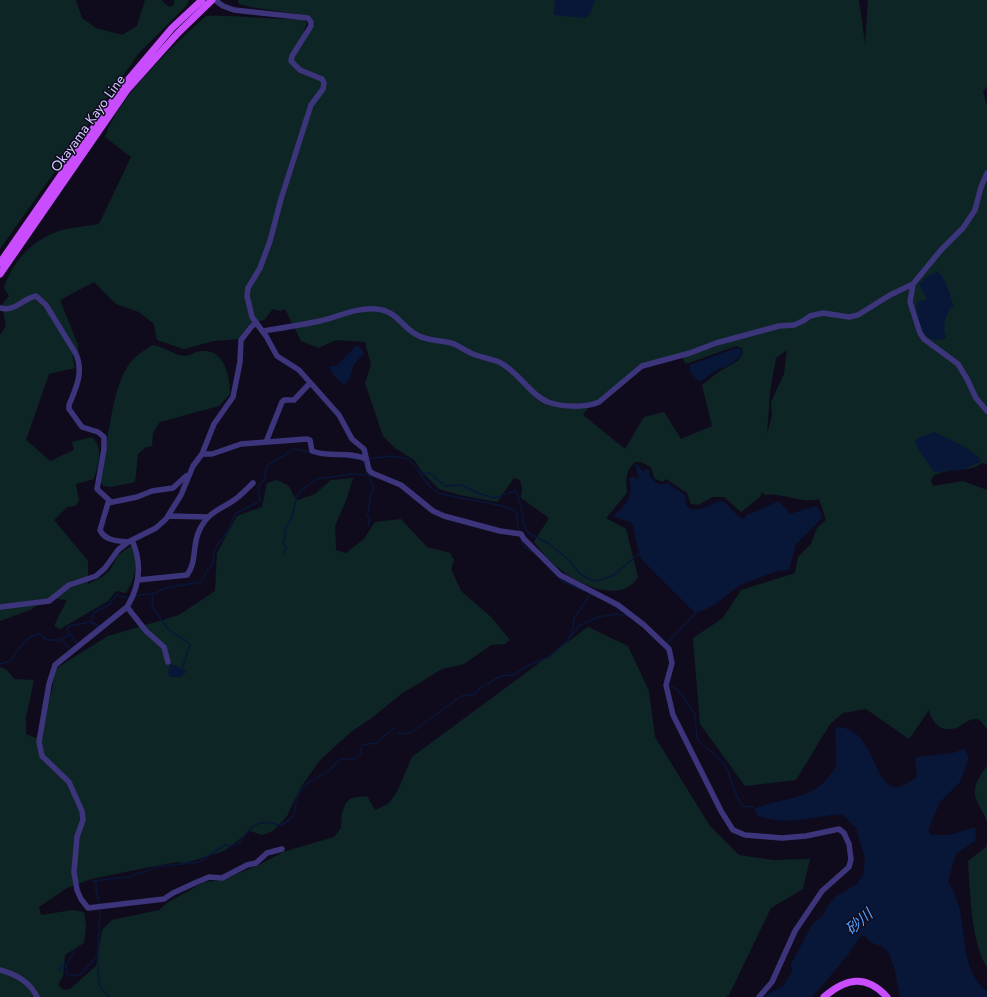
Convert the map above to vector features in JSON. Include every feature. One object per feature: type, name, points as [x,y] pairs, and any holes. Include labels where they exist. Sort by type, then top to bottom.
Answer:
[{"type":"main road","name":"Okayama Kayo Line","points":[[0,263],[122,87],[172,28],[202,0]]},
{"type":"main road","name":"Okayama Kayo Line","points":[[0,274],[127,90],[157,55],[212,0]]},
{"type":"main road","points":[[824,997],[843,983],[853,981],[873,984],[887,997]]},
{"type":"street","points":[[215,0],[223,6],[234,10],[308,18],[311,22],[310,26],[292,56],[291,61],[300,70],[322,79],[324,83],[323,89],[311,105],[281,199],[270,241],[260,268],[248,288],[247,296],[252,317],[277,356],[299,370],[339,415],[352,439],[364,450],[369,470],[372,473],[401,484],[433,511],[444,516],[500,531],[521,534],[524,539],[560,575],[569,581],[604,596],[631,615],[669,649],[672,663],[667,685],[676,725],[733,830],[746,835],[782,838],[806,836],[839,829],[844,833],[849,844],[851,859],[849,867],[822,891],[795,931],[787,946],[777,974],[759,997]]},
{"type":"street","points":[[263,332],[321,321],[358,310],[368,309],[386,311],[395,315],[417,336],[424,339],[454,343],[472,354],[499,362],[547,401],[557,404],[591,405],[599,402],[642,366],[690,353],[716,343],[779,326],[794,325],[810,316],[823,314],[849,317],[858,315],[890,295],[913,284],[941,250],[963,228],[975,210],[981,187],[987,173]]},
{"type":"street","points":[[913,284],[910,302],[920,332],[924,339],[958,364],[976,398],[987,411]]},
{"type":"street","points":[[0,308],[12,309],[36,296],[46,305],[76,354],[80,362],[80,376],[69,405],[82,427],[98,432],[104,437],[105,445],[97,489],[111,502]]},
{"type":"street","points":[[130,541],[111,539],[102,534],[100,530],[106,506],[111,502],[137,497],[152,491],[173,488],[187,476],[202,454],[214,424],[233,397],[240,362],[241,340],[256,323]]},
{"type":"street","points":[[266,442],[277,418],[282,402],[284,400],[294,400],[310,383]]},
{"type":"street","points":[[202,454],[212,454],[241,444],[307,439],[310,440],[312,451],[318,453],[353,455],[366,459]]},
{"type":"street","points":[[0,607],[49,601],[69,585],[96,576],[105,568],[114,554],[130,541],[161,525],[181,495],[187,476]]},
{"type":"street","points":[[138,580],[187,575],[193,564],[197,536],[207,517],[238,498],[253,483]]},
{"type":"street","points":[[168,516],[207,517]]},
{"type":"street","points":[[130,541],[138,558],[140,573],[134,588],[134,596],[127,607],[55,665],[39,742],[42,756],[69,782],[82,811],[83,820],[76,845],[74,872],[77,890],[81,899],[88,908],[164,899],[209,877],[222,878],[247,865],[256,863],[267,853],[282,849]]},
{"type":"street","points":[[127,607],[146,631],[164,647],[168,662]]},
{"type":"street","points":[[0,970],[22,979],[30,986],[37,997]]},
{"type":"green space","points":[[0,0],[76,0],[82,18],[96,28],[122,35],[137,26],[145,0],[161,0],[169,7],[174,5],[174,0],[189,0],[187,5],[139,53],[0,249]]},
{"type":"green space","points":[[238,0],[859,0],[865,44],[868,0],[987,0],[987,86],[983,92],[987,106],[987,464],[982,463],[970,468],[939,473],[934,476],[931,481],[933,486],[963,481],[987,490],[987,729],[978,719],[970,720],[956,728],[942,728],[932,719],[929,710],[909,739],[866,709],[843,713],[830,724],[796,780],[745,786],[700,724],[693,638],[723,618],[741,590],[795,573],[798,557],[811,544],[817,528],[826,520],[819,499],[805,500],[778,495],[765,495],[762,492],[760,497],[741,512],[724,497],[713,497],[698,505],[691,504],[687,493],[666,479],[662,482],[654,478],[651,467],[641,462],[635,462],[629,469],[627,476],[627,493],[606,518],[626,529],[638,577],[630,586],[621,590],[610,591],[598,589],[565,573],[551,561],[534,542],[549,518],[521,498],[522,488],[520,480],[514,478],[497,502],[460,495],[439,489],[422,472],[414,460],[395,448],[383,436],[365,383],[371,365],[365,342],[336,340],[319,348],[301,341],[285,309],[280,311],[273,309],[264,320],[249,324],[238,339],[214,341],[184,349],[157,340],[154,324],[139,312],[116,304],[94,282],[60,300],[78,345],[78,353],[37,294],[31,295],[12,305],[1,306],[9,296],[4,288],[7,279],[11,271],[29,248],[45,237],[59,231],[99,224],[131,157],[105,137],[112,121],[134,88],[148,72],[206,16],[303,19],[307,23],[298,45],[301,46],[314,23],[311,16],[239,4]],"holes":[[[736,346],[742,348],[743,352],[739,360],[717,373],[702,385],[712,426],[681,439],[664,412],[644,417],[625,449],[583,415],[591,404],[642,365],[680,354],[686,364]],[[787,350],[784,374],[771,402],[772,415],[767,435],[770,391],[776,358]]]},
{"type":"green space","points":[[35,299],[41,302],[72,352],[75,368],[49,374],[26,440],[50,461],[74,450],[72,442],[92,437],[96,442],[99,452],[94,479],[76,484],[79,501],[75,506],[67,507],[54,520],[88,561],[88,584],[102,577],[110,570],[118,555],[131,546],[134,551],[136,563],[132,582],[126,593],[116,591],[108,601],[60,629],[54,626],[67,600],[49,598],[30,610],[0,621],[0,335],[6,326],[3,311],[17,308],[30,300]]},
{"type":"green space","points":[[152,345],[184,356],[202,351],[216,354],[225,365],[229,380],[230,394],[219,406],[160,422],[153,433],[152,446],[146,447],[138,454],[135,482],[111,487],[103,486],[100,479],[118,387],[132,360]]},
{"type":"green space","points":[[353,478],[347,498],[335,526],[336,550],[346,553],[364,539],[375,522],[401,519],[427,547],[450,553],[454,560],[451,569],[461,591],[492,618],[510,640],[505,644],[491,645],[464,664],[442,669],[401,694],[373,717],[351,732],[320,760],[301,787],[287,816],[273,831],[262,835],[250,831],[224,851],[185,863],[177,862],[91,879],[67,888],[39,907],[41,915],[73,910],[84,912],[86,926],[84,943],[65,955],[63,977],[59,982],[59,986],[64,990],[70,989],[96,966],[102,930],[112,920],[159,910],[167,903],[204,882],[223,880],[261,864],[283,852],[334,837],[341,828],[342,813],[346,803],[351,798],[367,796],[375,810],[388,804],[397,792],[412,757],[588,627],[628,646],[649,691],[655,737],[710,826],[739,855],[773,860],[810,859],[803,889],[771,908],[729,995],[725,997],[0,997],[0,667],[7,670],[14,679],[34,680],[26,717],[26,734],[36,738],[52,690],[55,669],[108,636],[179,615],[215,591],[217,553],[237,516],[262,507],[267,483],[277,480],[289,486],[293,495],[298,500],[315,494],[331,480]]},
{"type":"green space","points":[[987,766],[987,822],[975,796],[975,787]]},
{"type":"green space","points":[[987,842],[987,967],[982,957],[974,931],[968,861],[986,847]]},
{"type":"water","points":[[555,0],[595,0],[590,14],[585,18],[554,15]]},
{"type":"water","points":[[935,271],[942,276],[945,281],[954,307],[951,307],[947,314],[944,325],[946,337],[941,340],[929,338],[926,335],[920,327],[916,311],[917,302],[927,299],[919,284],[926,277],[935,273]]},
{"type":"water","points":[[356,346],[359,346],[364,353],[354,364],[350,378],[345,385],[334,376],[329,366],[336,366]]},
{"type":"water","points":[[736,348],[740,348],[742,351],[734,362],[712,373],[701,381],[699,382],[690,372],[690,365]]},
{"type":"water","points":[[934,432],[968,449],[979,458],[981,462],[961,470],[934,472],[915,441],[918,438]]},
{"type":"water","points":[[637,464],[644,473],[645,469],[649,470],[652,480],[655,482],[660,484],[667,483],[685,495],[686,505],[694,510],[698,510],[721,501],[738,516],[744,519],[747,515],[779,501],[790,514],[816,506],[820,510],[822,518],[796,544],[789,570],[777,571],[740,585],[714,605],[695,613],[642,560],[632,523],[613,516],[628,500],[631,490],[629,479],[633,476],[636,479],[639,478],[635,465]]},
{"type":"water","points":[[170,664],[184,669],[186,672],[181,677],[170,677],[168,673]]},
{"type":"water","name":"砂川","points":[[837,727],[852,731],[863,741],[883,779],[891,786],[902,786],[917,776],[915,760],[917,757],[953,753],[964,749],[969,757],[960,782],[940,802],[928,830],[931,835],[950,835],[975,827],[976,840],[956,854],[948,881],[960,910],[964,943],[969,965],[979,984],[987,991],[987,997],[900,997],[894,967],[890,956],[885,948],[873,943],[867,939],[865,935],[860,937],[848,955],[812,997],[763,997],[784,985],[792,971],[791,964],[812,925],[825,913],[827,907],[835,897],[857,884],[863,875],[865,859],[856,828],[842,814],[800,820],[780,821],[758,816],[754,809],[805,794],[815,790],[823,783],[836,765],[835,730]]},
{"type":"waterway","points":[[134,596],[156,593],[165,588],[201,582],[208,569],[212,566],[215,548],[228,531],[235,514],[260,501],[258,487],[264,480],[267,466],[294,449],[310,452]]},
{"type":"waterway","points":[[369,459],[391,456],[408,459],[416,467],[426,482],[439,493],[504,506],[512,509],[516,512],[519,530]]},
{"type":"waterway","points":[[349,458],[359,459]]},
{"type":"waterway","points":[[361,460],[374,488],[371,494],[367,516],[370,518],[368,526]]},
{"type":"waterway","points":[[420,474],[430,473],[445,486],[461,485],[480,494],[495,498],[515,491],[519,499],[524,523],[528,533],[548,543],[570,561],[580,574],[591,580],[597,581],[614,575],[637,555],[641,554]]},
{"type":"waterway","points":[[283,555],[286,548],[283,543],[286,534],[284,531],[292,517],[297,496],[304,488],[317,479],[352,474],[367,475]]},
{"type":"waterway","points":[[522,540],[524,547],[533,552]]},
{"type":"waterway","points":[[539,557],[562,581],[585,591]]},
{"type":"waterway","points":[[397,732],[403,734],[412,732],[461,696],[476,694],[479,689],[500,676],[513,675],[531,664],[549,657],[568,640],[573,629],[574,618],[590,593]]},
{"type":"waterway","points":[[0,664],[11,661],[23,643],[31,637],[41,634],[46,640],[60,640],[70,634],[67,630],[69,626],[91,622],[93,613],[110,604],[116,595],[128,598],[130,597]]},
{"type":"waterway","points":[[153,595],[152,607],[169,630],[190,644],[183,666]]},
{"type":"waterway","points":[[613,605],[621,611]]},
{"type":"waterway","points":[[667,643],[697,612]]},
{"type":"waterway","points":[[568,640],[579,626],[598,617],[616,614],[627,615]]},
{"type":"waterway","points":[[91,622],[99,626]]},
{"type":"waterway","points":[[70,634],[78,644]]},
{"type":"waterway","points":[[61,640],[71,649]]},
{"type":"waterway","points":[[668,685],[676,689],[682,695],[695,714],[697,738],[724,764],[736,795],[743,806],[753,807]]},
{"type":"waterway","points":[[92,881],[129,877],[155,867],[199,862],[225,845],[231,846],[239,843],[255,825],[265,822],[280,825],[287,822],[294,815],[297,796],[306,784],[326,773],[340,759],[355,759],[360,755],[362,745],[376,743],[394,728]]},
{"type":"waterway","points":[[96,881],[96,891],[100,905]]},
{"type":"waterway","points":[[100,908],[98,972],[101,987],[109,997]]},
{"type":"waterway","points":[[74,951],[66,966],[67,974],[72,976],[81,973],[98,956]]},
{"type":"waterway","points":[[59,971],[63,965],[66,966]]}]
